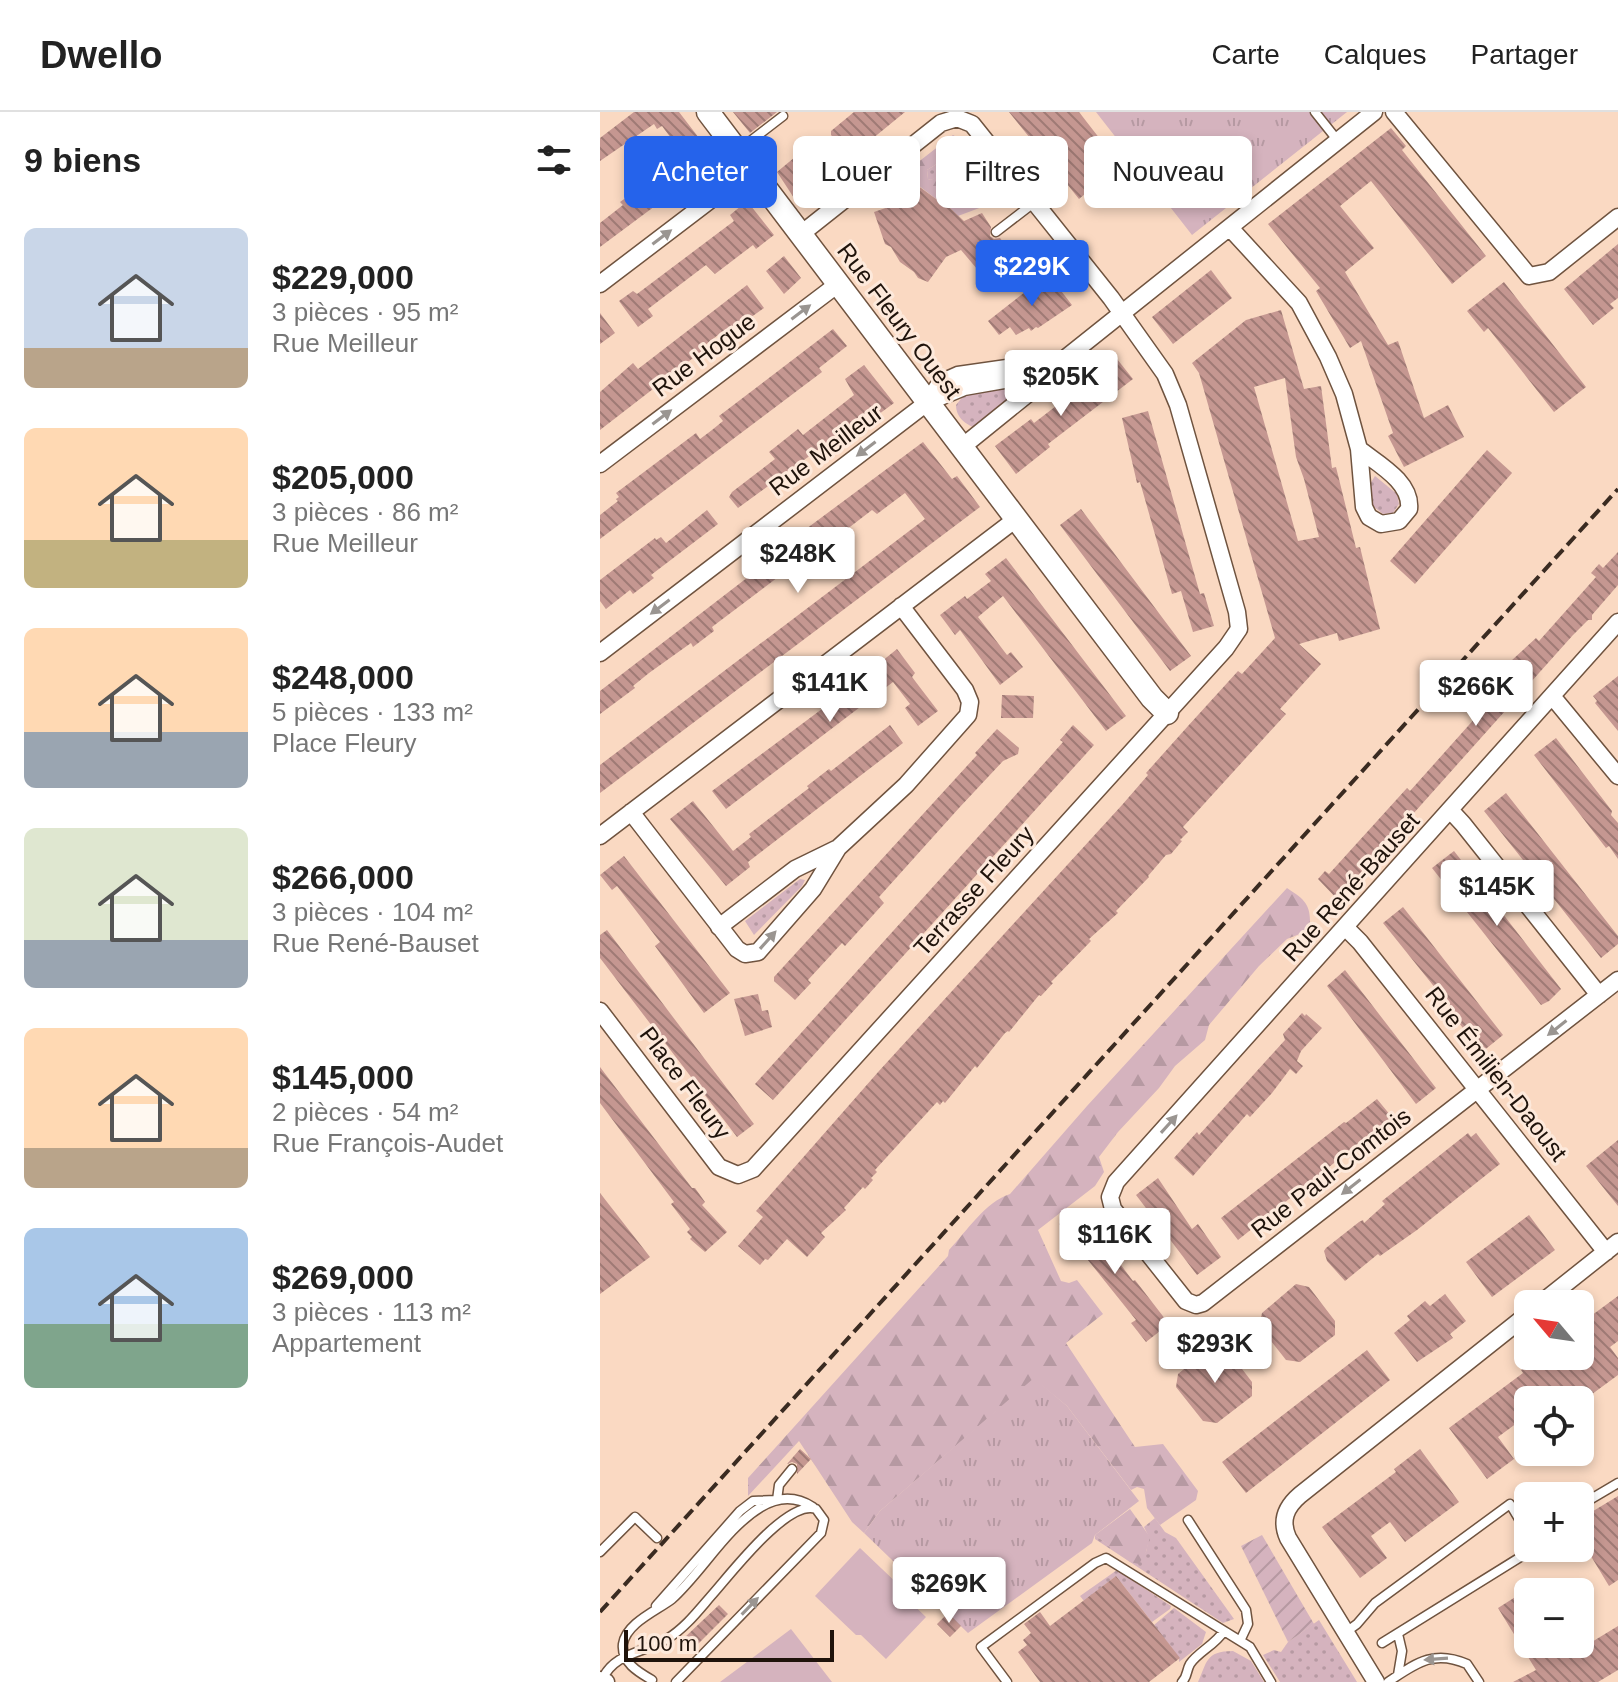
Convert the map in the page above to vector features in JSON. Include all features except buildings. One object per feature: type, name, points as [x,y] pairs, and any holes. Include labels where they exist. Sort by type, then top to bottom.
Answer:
[{"type":"street","name":"Rue Fleury Ouest","points":[[708,112],[726,136]]},
{"type":"street","name":"Rue Meilleur","points":[[962,447],[1040,384],[1062,361],[1374,112]]},
{"type":"street","points":[[1394,112],[1529,276],[1549,272],[1618,217]]},
{"type":"street","points":[[801,234],[936,126],[949,119],[961,118],[982,136]]},
{"type":"street","name":"Rue Fleury Ouest","points":[[777,203],[1152,698],[1167,713]]},
{"type":"street","points":[[600,284],[688,208]]},
{"type":"street","points":[[1040,208],[1122,314]]},
{"type":"street","points":[[1231,229],[1303,309],[1334,370],[1359,449]]},
{"type":"street","name":"Rue Hogue","points":[[600,464],[838,284]]},
{"type":"street","name":"Terrasse Fleury","points":[[738,1175],[753,1169],[765,1158],[1238,632],[1237,612],[1174,394],[1161,368],[1122,314]]},
{"type":"street","name":"Rue Meilleur","points":[[600,653],[928,402],[964,387],[1028,376],[1062,361]]},
{"type":"street","points":[[600,836],[1016,519]]},
{"type":"street","points":[[631,812],[740,951],[748,955],[758,952],[813,889],[838,848],[906,785],[961,725],[969,710],[970,702],[965,690],[901,606]]},
{"type":"street","name":"Rue René-Bauset","points":[[1116,1182],[1618,622]]},
{"type":"street","points":[[1552,696],[1618,776]]},
{"type":"street","points":[[1451,811],[1599,995]]},
{"type":"street","points":[[719,927],[795,869],[838,848]]},
{"type":"street","name":"Rue Émilien-Daoust","points":[[1346,928],[1477,1090],[1612,1247]]},
{"type":"street","name":"Rue Paul-Comtois","points":[[1116,1182],[1111,1193],[1113,1209],[1186,1301],[1200,1304],[1618,980]]},
{"type":"street","name":"Place Fleury","points":[[600,1011],[716,1163],[726,1172],[738,1175]]},
{"type":"street","points":[[1558,1290],[1612,1247]]},
{"type":"street","points":[[1376,1682],[1286,1534],[1284,1519],[1289,1506],[1514,1325]]},
{"type":"lane","points":[[1315,112],[1338,141]]},
{"type":"lane","points":[[765,136],[783,116]]},
{"type":"lane","points":[[996,232],[1027,208]]},
{"type":"lane","points":[[777,1500],[779,1485],[792,1469]]},
{"type":"lane","points":[[1594,1497],[1618,1483]]},
{"type":"lane","points":[[652,1680],[637,1671],[625,1656],[623,1644],[626,1637],[653,1610],[674,1597],[747,1518],[761,1507],[777,1500],[794,1499],[814,1507],[824,1520],[821,1533],[676,1682]]},
{"type":"lane","points":[[1345,1633],[1375,1603],[1510,1504],[1514,1511]]},
{"type":"lane","points":[[603,1681],[609,1668],[625,1656],[658,1644],[675,1633],[779,1522],[790,1514],[814,1507]]},
{"type":"lane","points":[[600,1552],[635,1517],[657,1538]]},
{"type":"lane","points":[[1188,1520],[1246,1610],[1248,1624],[1240,1641]]},
{"type":"lane","points":[[1007,1682],[981,1647],[1101,1559],[1113,1560],[1250,1647],[1271,1682]]},
{"type":"lane","points":[[1382,1643],[1514,1561]]},
{"type":"lane","points":[[1182,1682],[1191,1663],[1216,1643],[1224,1631]]},
{"type":"lane","points":[[1398,1634],[1402,1651],[1398,1675]]},
{"type":"lane","points":[[1388,1682],[1424,1660],[1453,1659],[1471,1668],[1479,1682]]},
{"type":"green space","points":[[1096,112],[1347,112],[1252,187],[1252,136],[1115,136]]},
{"type":"green space","points":[[936,148],[936,164],[927,170],[928,179],[936,177],[936,199],[920,187],[920,161]]},
{"type":"green space","points":[[936,164],[936,178],[928,179],[927,170]]},
{"type":"green space","points":[[950,208],[979,208],[958,216]]},
{"type":"green space","points":[[1171,208],[1226,208],[1192,235]]},
{"type":"green space","points":[[1015,386],[1019,394],[975,428],[958,414],[956,405],[964,395]]},
{"type":"green space","points":[[1375,476],[1397,494],[1399,504],[1393,513],[1383,514],[1373,506],[1370,484]]},
{"type":"green space","points":[[800,879],[805,880],[802,886],[754,935],[745,921]]},
{"type":"green space","points":[[1287,888],[1306,904],[1310,930],[1287,939],[1259,966],[1209,1025],[1205,1040],[1175,1066],[1099,1157],[1104,1172],[1095,1186],[1038,1230],[1061,1281],[1069,1283],[1077,1280],[1103,1314],[1066,1343],[1135,1447],[1163,1444],[1198,1491],[1196,1500],[1160,1525],[1147,1508],[1144,1489],[1137,1487],[1131,1490],[1067,1406],[1034,1379],[880,1511],[864,1533],[852,1522],[799,1441],[748,1496],[748,1478],[948,1256],[949,1250],[984,1210],[1010,1194]]},
{"type":"green space","points":[[1034,1378],[1067,1406],[1139,1501],[1095,1535],[1092,1543],[968,1633],[864,1533],[880,1511]]},
{"type":"green space","points":[[1130,1509],[1150,1537],[1139,1564],[1130,1562],[1095,1535]]},
{"type":"green space","points":[[1155,1518],[1165,1532],[1176,1538],[1234,1619],[1223,1623],[1095,1539],[1095,1535],[1130,1561],[1146,1552],[1149,1537],[1144,1527]]},
{"type":"green space","points":[[1262,1535],[1314,1624],[1288,1642],[1241,1546]]},
{"type":"green space","points":[[860,1548],[902,1588],[902,1594],[926,1617],[886,1659],[815,1596]]},
{"type":"green space","points":[[1117,1570],[1171,1606],[1170,1609],[1152,1622],[1116,1576],[1084,1601],[1080,1596]]},
{"type":"green space","points":[[1174,1608],[1206,1632],[1202,1644],[1179,1662],[1154,1625]]},
{"type":"green space","points":[[1319,1620],[1357,1682],[1280,1682],[1263,1655],[1274,1650],[1281,1652],[1288,1642]]},
{"type":"green space","points":[[791,1629],[832,1682],[720,1682]]},
{"type":"green space","points":[[1233,1651],[1251,1661],[1264,1682],[1198,1682],[1208,1659],[1217,1653]]},
{"type":"railway","points":[[600,1612],[1618,489]]}]
